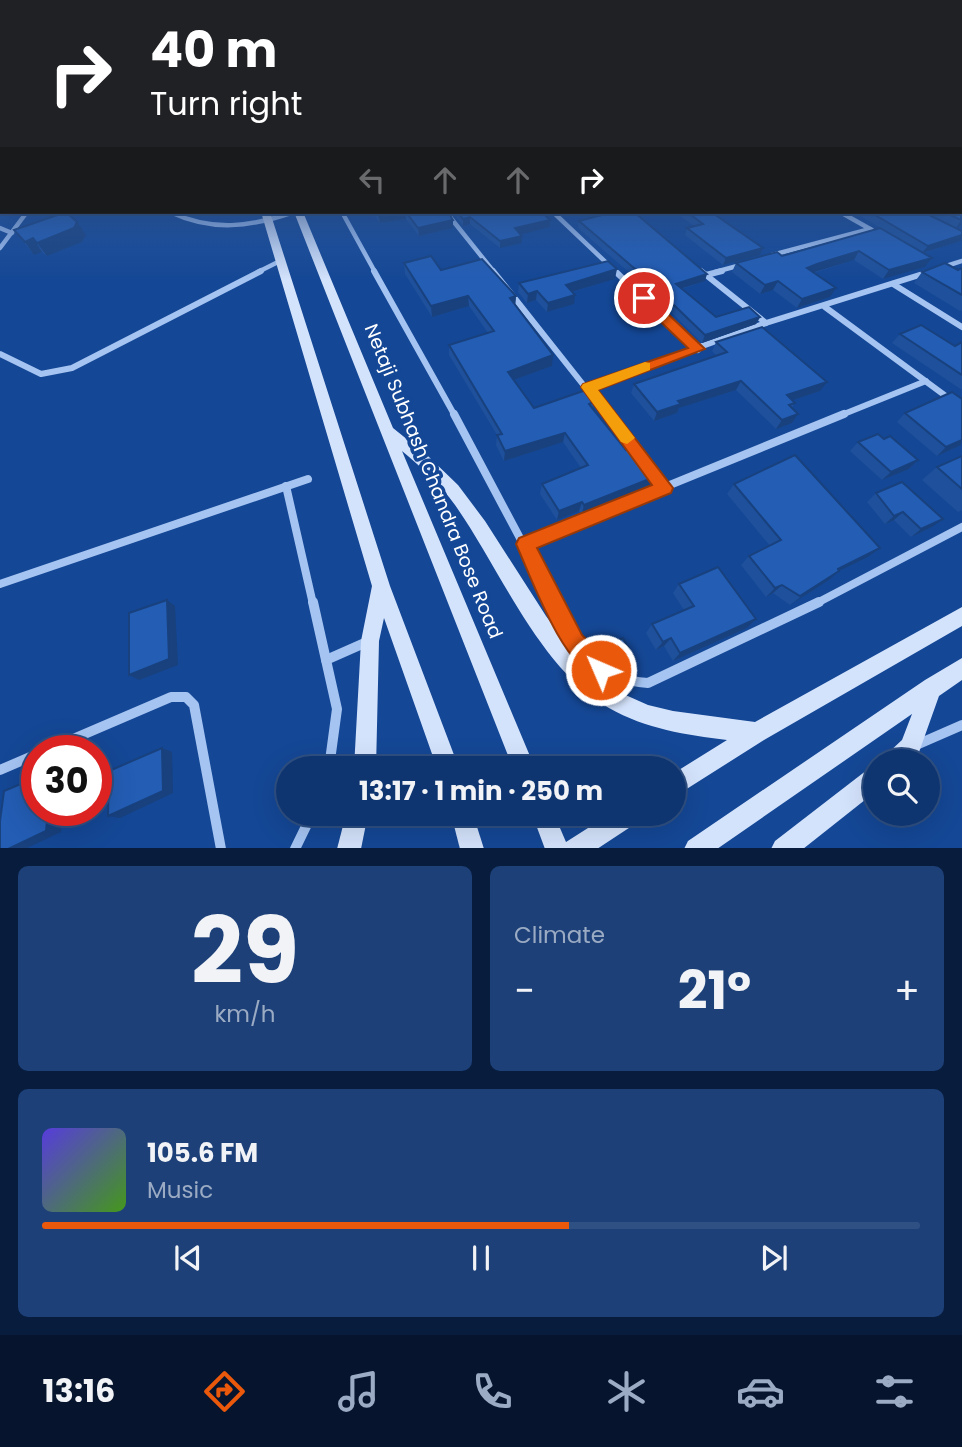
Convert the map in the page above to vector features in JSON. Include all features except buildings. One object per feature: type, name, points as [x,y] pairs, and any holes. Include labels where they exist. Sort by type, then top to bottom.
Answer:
[{"type":"main road","name":"Netaji Subhash Chandra Bose Road","points":[[297,214],[519,756]]},
{"type":"main road","points":[[266,217],[381,586],[444,756]]},
{"type":"main road","points":[[385,429],[403,441],[458,496],[577,673],[605,695],[646,715],[757,733]]},
{"type":"main road","points":[[365,756],[370,640],[381,586]]},
{"type":"main road","points":[[686,778],[757,733],[962,616]]},
{"type":"main road","points":[[697,848],[962,668]]},
{"type":"main road","points":[[905,749],[932,687]]},
{"type":"main road","points":[[784,848],[863,787]]},
{"type":"main road","points":[[349,848],[354,826]]},
{"type":"main road","points":[[465,826],[472,848]]},
{"type":"main road","points":[[547,826],[557,848]]},
{"type":"main road","points":[[577,848],[611,826]]},
{"type":"street","points":[[0,248],[26,214]]},
{"type":"street","points":[[175,214],[204,226],[247,228],[266,217],[284,214]]},
{"type":"street","points":[[343,214],[581,650],[610,674],[631,682],[648,683],[768,629],[962,527]]},
{"type":"street","points":[[448,214],[588,387],[665,488]]},
{"type":"street","points":[[555,214],[698,349]]},
{"type":"street","points":[[844,214],[881,235]]},
{"type":"street","points":[[0,228],[12,233]]},
{"type":"street","points":[[770,256],[870,229]]},
{"type":"street","points":[[0,354],[41,374],[72,368],[280,261]]},
{"type":"street","points":[[588,387],[766,323],[825,307],[962,261]]},
{"type":"street","points":[[928,262],[939,268]]},
{"type":"street","points":[[706,275],[744,264]]},
{"type":"street","points":[[695,266],[766,323]]},
{"type":"street","points":[[893,284],[962,327]]},
{"type":"street","points":[[825,307],[962,408]]},
{"type":"street","points":[[525,544],[926,381]]},
{"type":"street","points":[[0,584],[308,479]]},
{"type":"street","points":[[286,486],[337,709],[331,756]]},
{"type":"street","points":[[326,660],[370,640]]},
{"type":"street","points":[[82,735],[172,696],[186,697],[194,705],[221,848]]},
{"type":"street","points":[[913,749],[962,725]]},
{"type":"street","points":[[0,770],[21,761]]},
{"type":"street","points":[[295,848],[306,826]]},
{"type":"slow traffic","points":[[627,438],[588,387],[645,367]]},
{"type":"route","points":[[601,670],[575,643],[525,544],[665,488],[588,387],[698,349],[644,298]]}]
